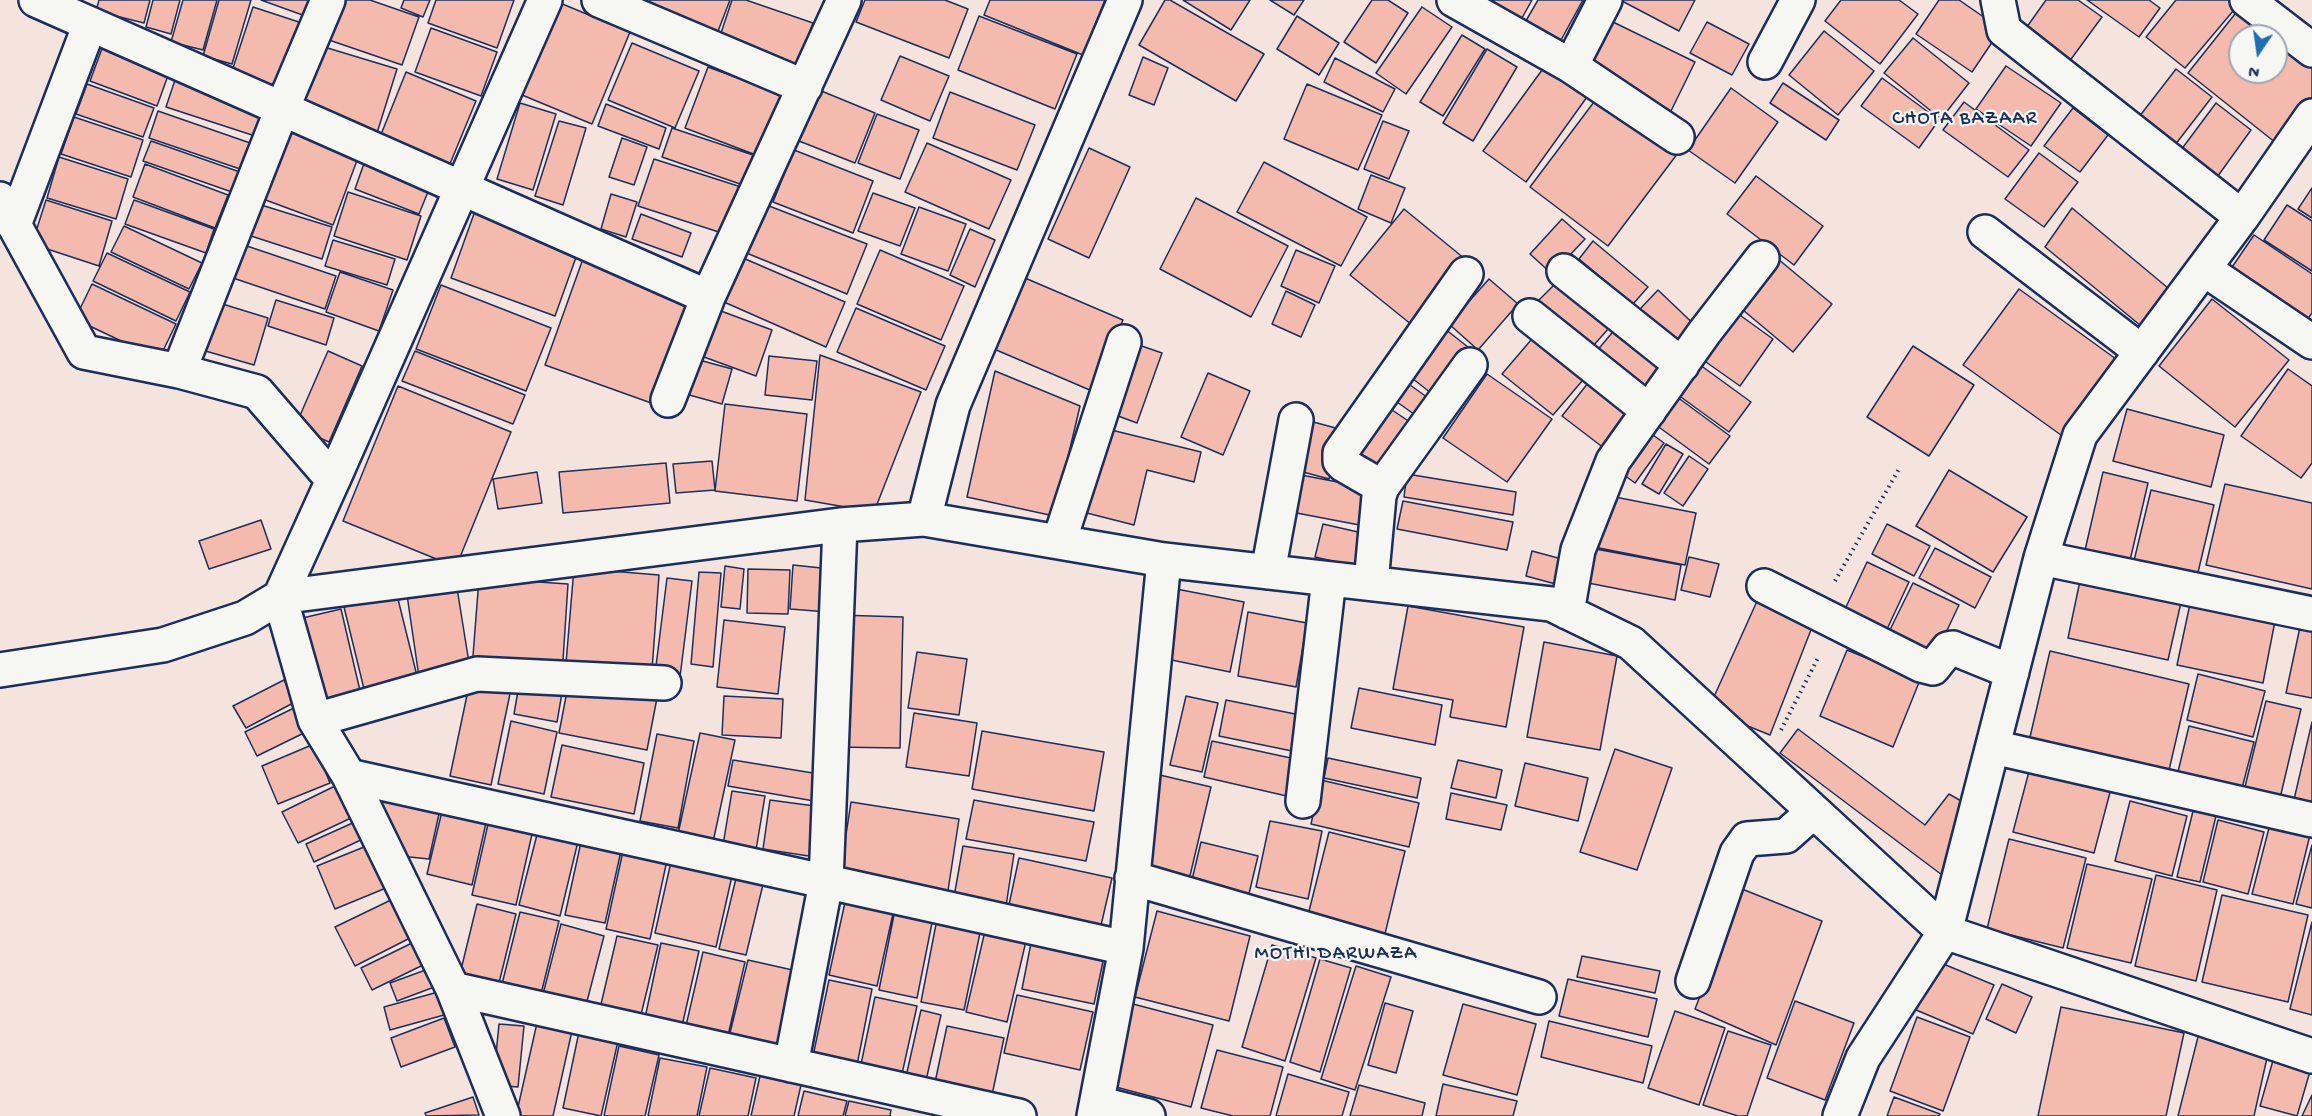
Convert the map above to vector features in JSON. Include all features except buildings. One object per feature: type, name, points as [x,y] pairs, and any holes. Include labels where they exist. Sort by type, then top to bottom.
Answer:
[{"type":"street","points":[[36,0],[708,297]]},
{"type":"street","points":[[179,371],[282,109],[328,0]]},
{"type":"street","points":[[503,1116],[453,989],[349,776],[315,720],[280,597],[545,0]]},
{"type":"street","points":[[599,0],[805,87]]},
{"type":"street","points":[[668,400],[708,297],[844,0]]},
{"type":"street","points":[[924,519],[953,405],[1125,0]]},
{"type":"street","points":[[1454,0],[1571,66],[1677,137]]},
{"type":"street","points":[[1571,66],[1605,0]]},
{"type":"street","points":[[1765,62],[1798,0]]},
{"type":"street","points":[[1998,0],[2004,30],[2242,218]]},
{"type":"street","points":[[2247,0],[2312,50]]},
{"type":"street","points":[[90,24],[7,212],[84,352],[179,371],[257,392],[333,480]]},
{"type":"street","points":[[1840,1116],[1863,1058],[1945,932],[2041,558],[2080,435],[2242,218],[2312,116]]},
{"type":"street","points":[[1985,232],[2142,352]]},
{"type":"street","points":[[1567,612],[1578,550],[1613,462],[1762,258]]},
{"type":"street","points":[[2204,269],[2311,339]]},
{"type":"street","points":[[1564,271],[1682,365]]},
{"type":"street","points":[[1382,487],[1344,465],[1340,461],[1340,453],[1466,274]]},
{"type":"street","points":[[1530,316],[1649,411]]},
{"type":"street","points":[[1059,542],[1124,342]]},
{"type":"street","points":[[1371,583],[1379,496],[1382,487],[1470,365]]},
{"type":"street","points":[[1268,572],[1296,420]]},
{"type":"street","points":[[0,670],[162,645],[245,618],[280,597],[840,525],[924,519],[1164,560],[1551,604],[1630,643],[1945,932],[2312,1056]]},
{"type":"street","points":[[791,1065],[826,882],[840,525]]},
{"type":"street","points":[[2041,558],[2312,614]]},
{"type":"street","points":[[1148,1116],[1096,1109],[1126,948],[1164,560]]},
{"type":"street","points":[[1303,801],[1329,579]]},
{"type":"street","points":[[1764,586],[1921,665],[1933,668],[1948,649],[1953,648],[2012,672]]},
{"type":"street","points":[[315,720],[477,674],[664,683]]},
{"type":"street","points":[[1993,747],[2312,820]]},
{"type":"street","points":[[349,776],[1126,948]]},
{"type":"street","points":[[1693,981],[1737,854],[1747,839],[1786,836],[1813,812]]},
{"type":"street","points":[[1132,878],[1539,998]]},
{"type":"street","points":[[453,989],[1019,1116]]},
{"type":"district","name":"CHOTA BAZAAR","points":[[1965,120]]},
{"type":"district","name":"MOTHI DARWAZA","points":[[1336,955]]}]
